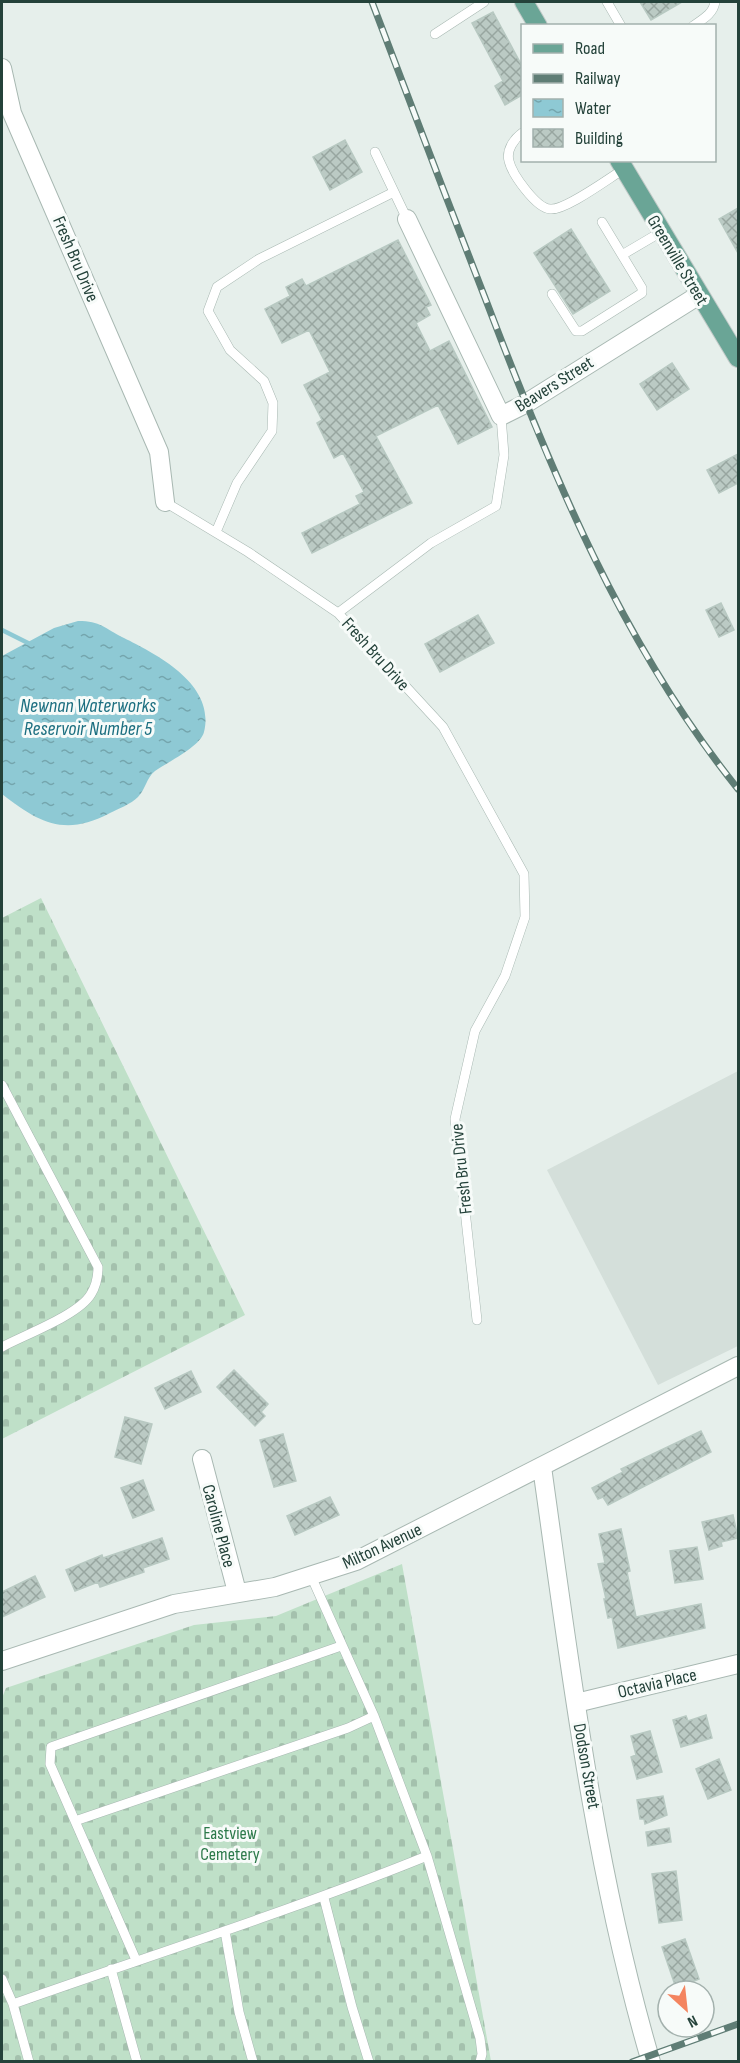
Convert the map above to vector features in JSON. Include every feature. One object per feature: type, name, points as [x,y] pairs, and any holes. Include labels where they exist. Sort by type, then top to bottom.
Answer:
[{"type":"main road","points":[[524,2],[537,24]]},
{"type":"main road","name":"Greenville Street","points":[[621,165],[738,358]]},
{"type":"street","name":"Fresh Bru Drive","points":[[2,68],[12,113],[159,452],[165,502]]},
{"type":"street","name":"Beavers Street","points":[[407,219],[501,416],[525,404],[699,294]]},
{"type":"street","name":"Milton Avenue","points":[[2,1661],[174,1604],[275,1587],[356,1561],[738,1366]]},
{"type":"street","name":"Caroline Place","points":[[202,1459],[237,1592]]},
{"type":"street","name":"Dodson Street","points":[[542,1467],[576,1703],[610,1896],[637,2015],[651,2061]]},
{"type":"street","name":"Octavia Place","points":[[576,1703],[738,1664]]},
{"type":"lane","points":[[435,34],[484,2]]},
{"type":"lane","points":[[607,2],[620,24]]},
{"type":"lane","points":[[696,24],[714,8],[715,2]]},
{"type":"lane","points":[[521,134],[510,147],[509,161],[531,197],[547,208],[558,208],[570,202],[621,165]]},
{"type":"lane","points":[[375,152],[407,219]]},
{"type":"lane","points":[[216,532],[237,483],[272,431],[273,403],[264,381],[230,350],[208,311],[217,287],[259,259],[394,192]]},
{"type":"lane","points":[[552,294],[576,330],[587,329],[642,293],[642,288],[602,222]]},
{"type":"lane","points":[[622,255],[661,232]]},
{"type":"lane","points":[[338,613],[430,543],[496,506],[504,455],[501,416]]},
{"type":"lane","name":"Fresh Bru Drive","points":[[165,502],[216,532],[338,613],[443,728],[524,874],[525,917],[505,976],[475,1030],[455,1119],[477,1320]]},
{"type":"lane","points":[[2,1085],[98,1267],[98,1278],[90,1296],[75,1309],[2,1347]]},
{"type":"lane","points":[[311,1576],[374,1716],[427,1857],[480,2038],[482,2054],[480,2061]]},
{"type":"lane","points":[[136,1960],[50,1764],[51,1747],[57,1743],[341,1646]]},
{"type":"lane","points":[[75,1821],[348,1728],[374,1716]]},
{"type":"lane","points":[[13,2004],[136,1960],[324,1898],[427,1857]]},
{"type":"lane","points":[[324,1898],[352,2007],[369,2061]]},
{"type":"lane","points":[[225,1930],[239,2013],[253,2061]]},
{"type":"lane","points":[[111,1969],[137,2061]]},
{"type":"lane","points":[[2,1979],[13,2004],[29,2061]]},
{"type":"shaded area","points":[[738,1071],[738,1346],[658,1385],[547,1170]]},
{"type":"green space","points":[[41,898],[245,1315],[2,1439],[2,918]]},
{"type":"green space","name":"Eastview Cemetery","points":[[402,1564],[491,2061],[2,2062],[2,1698],[6,1688],[194,1625],[276,1616]]},
{"type":"water","name":"Newnan Waterworks Reservoir Number 5","points":[[78,621],[92,622],[102,626],[167,662],[180,673],[201,699],[205,715],[204,732],[191,748],[155,771],[135,800],[94,820],[66,825],[53,823],[28,813],[2,794],[2,656],[54,628]]},
{"type":"building","points":[[640,2],[682,2],[651,20]]},
{"type":"building","points":[[493,12],[521,64],[521,96],[505,105],[495,86],[503,81],[472,23]]},
{"type":"building","points":[[345,140],[362,172],[330,190],[313,157]]},
{"type":"building","points":[[738,208],[738,253],[719,219]]},
{"type":"building","points":[[571,229],[610,291],[573,314],[534,253]]},
{"type":"building","points":[[398,240],[431,305],[426,307],[430,315],[416,323],[430,351],[449,341],[492,427],[458,444],[438,405],[376,436],[412,503],[312,553],[302,533],[360,504],[356,496],[364,492],[343,453],[334,458],[317,423],[322,420],[304,385],[330,372],[309,330],[282,343],[265,309],[290,296],[286,287],[302,279],[306,286]]},
{"type":"building","points":[[672,363],[689,389],[657,410],[640,384]]},
{"type":"building","points":[[738,454],[738,483],[719,493],[707,470]]},
{"type":"building","points":[[721,603],[734,630],[719,637],[706,610]]},
{"type":"building","points":[[478,615],[494,643],[440,672],[425,644]]},
{"type":"building","points":[[234,1370],[268,1404],[261,1412],[265,1416],[255,1426],[217,1387]]},
{"type":"building","points":[[191,1371],[201,1392],[165,1409],[155,1388]]},
{"type":"building","points":[[125,1417],[152,1424],[141,1464],[115,1457]]},
{"type":"building","points":[[701,1431],[711,1452],[608,1505],[603,1497],[598,1499],[592,1488],[623,1472],[621,1469]]},
{"type":"building","points":[[283,1434],[296,1481],[274,1487],[260,1440]]},
{"type":"building","points":[[143,1480],[154,1510],[133,1518],[121,1488]]},
{"type":"building","points":[[330,1497],[339,1515],[295,1535],[287,1516]]},
{"type":"building","points":[[733,1515],[738,1538],[721,1542],[722,1546],[709,1550],[702,1522]]},
{"type":"building","points":[[621,1529],[630,1571],[627,1572],[636,1617],[701,1604],[705,1628],[618,1648],[612,1617],[608,1618],[598,1564],[605,1563],[599,1534]]},
{"type":"building","points":[[162,1538],[169,1559],[143,1568],[144,1572],[100,1587],[98,1582],[75,1591],[66,1570],[102,1555],[103,1558]]},
{"type":"building","points":[[697,1547],[703,1579],[675,1583],[670,1551]]},
{"type":"building","points":[[35,1576],[45,1597],[2,1617],[2,1592]]},
{"type":"building","points":[[706,1715],[712,1738],[681,1747],[673,1720],[686,1716],[688,1721]]},
{"type":"building","points":[[650,1731],[662,1772],[637,1779],[631,1757],[636,1755],[631,1736]]},
{"type":"building","points":[[719,1759],[731,1790],[708,1799],[696,1769]]},
{"type":"building","points":[[663,1796],[667,1815],[645,1824],[644,1819],[640,1819],[637,1800]]},
{"type":"building","points":[[669,1828],[671,1842],[648,1846],[646,1832]]},
{"type":"building","points":[[676,1871],[682,1920],[659,1923],[652,1874]]},
{"type":"building","points":[[685,1939],[699,1979],[673,1979],[662,1947]]},
{"type":"waterway","points":[[2,630],[28,643]]},
{"type":"railway","points":[[372,2],[537,431],[565,494],[625,617],[659,677],[697,734],[738,789]]},
{"type":"railway","points":[[632,2062],[738,2024]]}]
